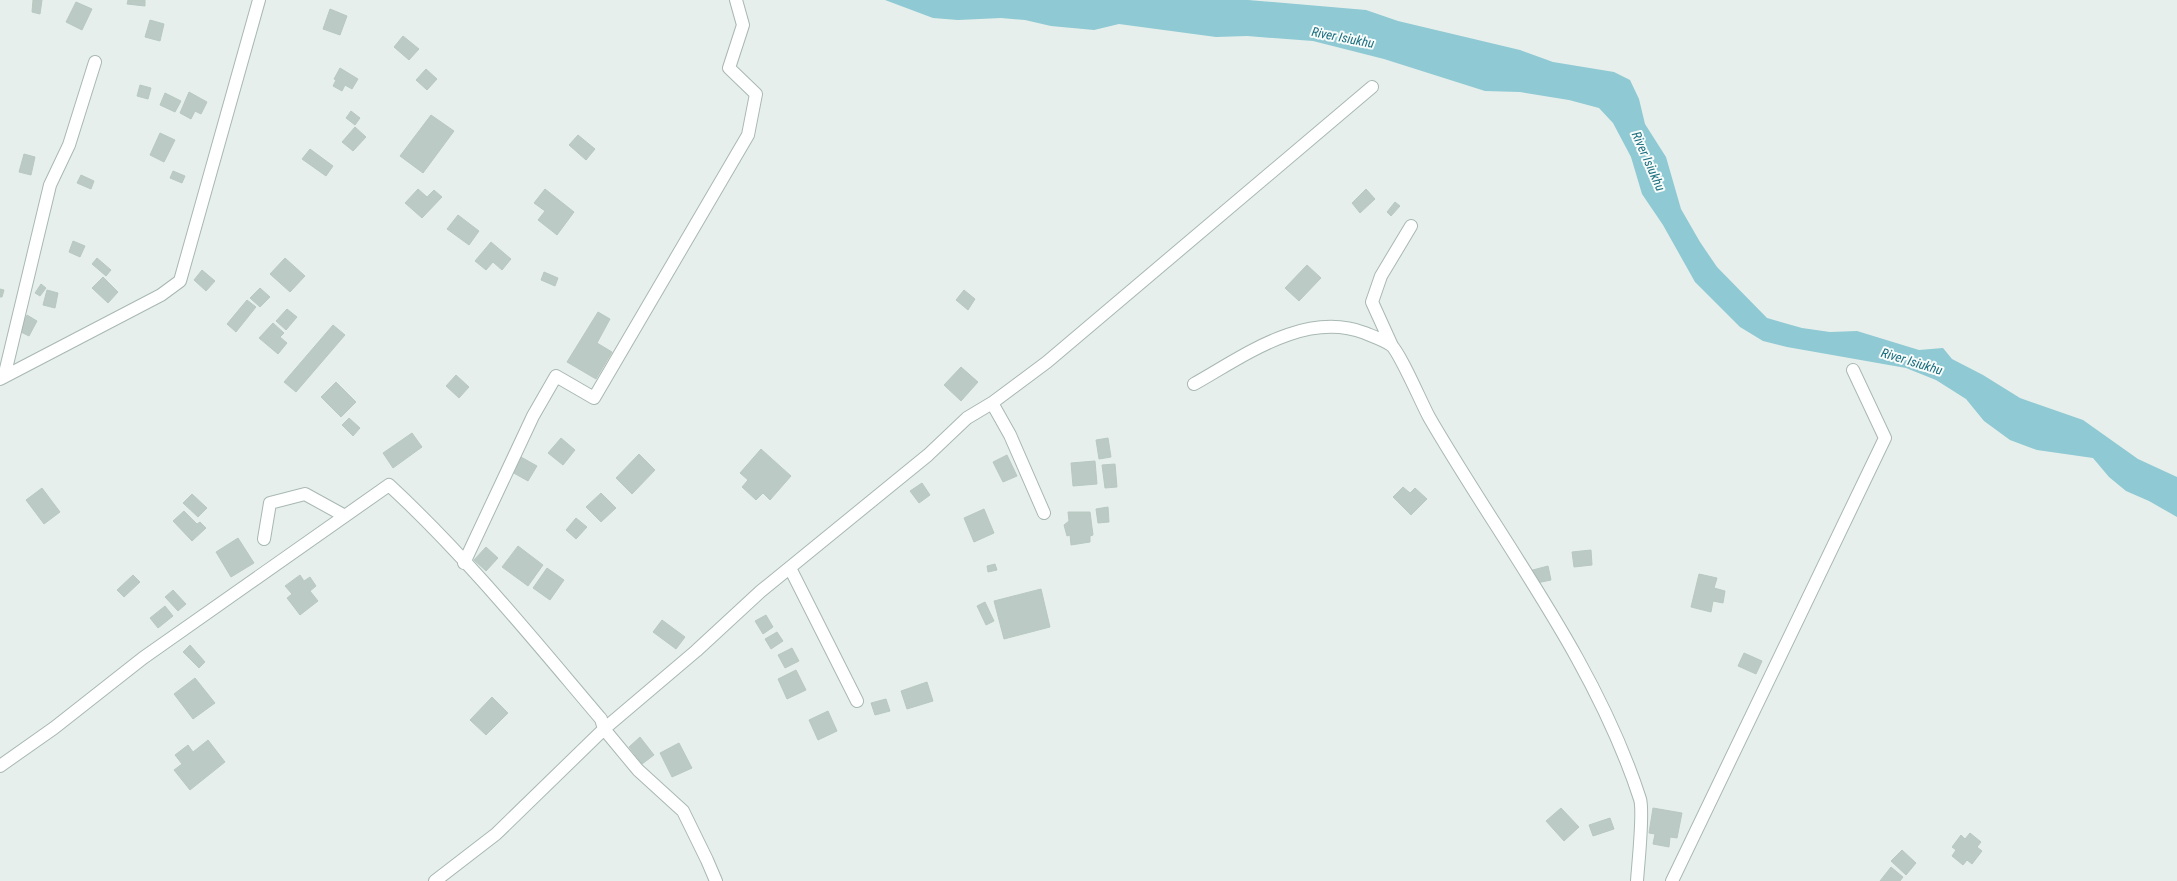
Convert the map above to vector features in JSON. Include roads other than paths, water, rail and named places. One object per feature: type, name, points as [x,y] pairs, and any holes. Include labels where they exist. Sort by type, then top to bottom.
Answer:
[{"type":"street","points":[[2,378],[161,295],[180,281],[259,0]]},
{"type":"street","points":[[464,563],[533,416],[556,376],[594,398],[748,135],[756,94],[729,68],[743,25],[736,0]]},
{"type":"street","points":[[2,378],[50,186],[69,145],[95,62]]},
{"type":"street","points":[[435,881],[496,834],[604,729],[641,699],[761,591],[928,455],[967,418],[992,403],[1047,362],[1372,87]]},
{"type":"street","points":[[1411,226],[1381,276],[1372,302],[1392,346],[1429,416],[1558,626],[1604,708],[1641,802],[1637,881]]},
{"type":"street","points":[[1194,384],[1269,342],[1313,328],[1338,327],[1363,332],[1392,346]]},
{"type":"street","points":[[1672,881],[1884,438],[1853,370]]},
{"type":"street","points":[[992,403],[1010,435],[1044,513]]},
{"type":"street","points":[[0,766],[54,728],[143,658],[389,485],[425,519],[541,648],[601,719],[604,729],[638,770],[683,811],[708,860],[716,881]]},
{"type":"street","points":[[264,539],[270,503],[305,494],[345,516]]},
{"type":"street","points":[[790,568],[857,701]]},
{"type":"water","name":"River Isiukhu","points":[[885,0],[1248,0],[1366,10],[1398,21],[1520,50],[1553,62],[1614,72],[1630,80],[1639,99],[1645,124],[1666,157],[1681,209],[1700,242],[1717,267],[1767,318],[1802,328],[1830,332],[1857,331],[1919,350],[1943,348],[1952,359],[1983,375],[2020,398],[2083,420],[2138,459],[2177,477],[2177,517],[2149,501],[2126,491],[2109,477],[2093,458],[2037,450],[2010,440],[1984,421],[1966,399],[1936,380],[1906,368],[1787,347],[1763,341],[1740,327],[1695,282],[1663,225],[1642,194],[1631,157],[1613,123],[1599,108],[1569,100],[1520,92],[1485,91],[1384,59],[1313,41],[1247,36],[1216,37],[1119,24],[1094,30],[1051,26],[1025,20],[1001,18],[958,20],[933,18]]}]
